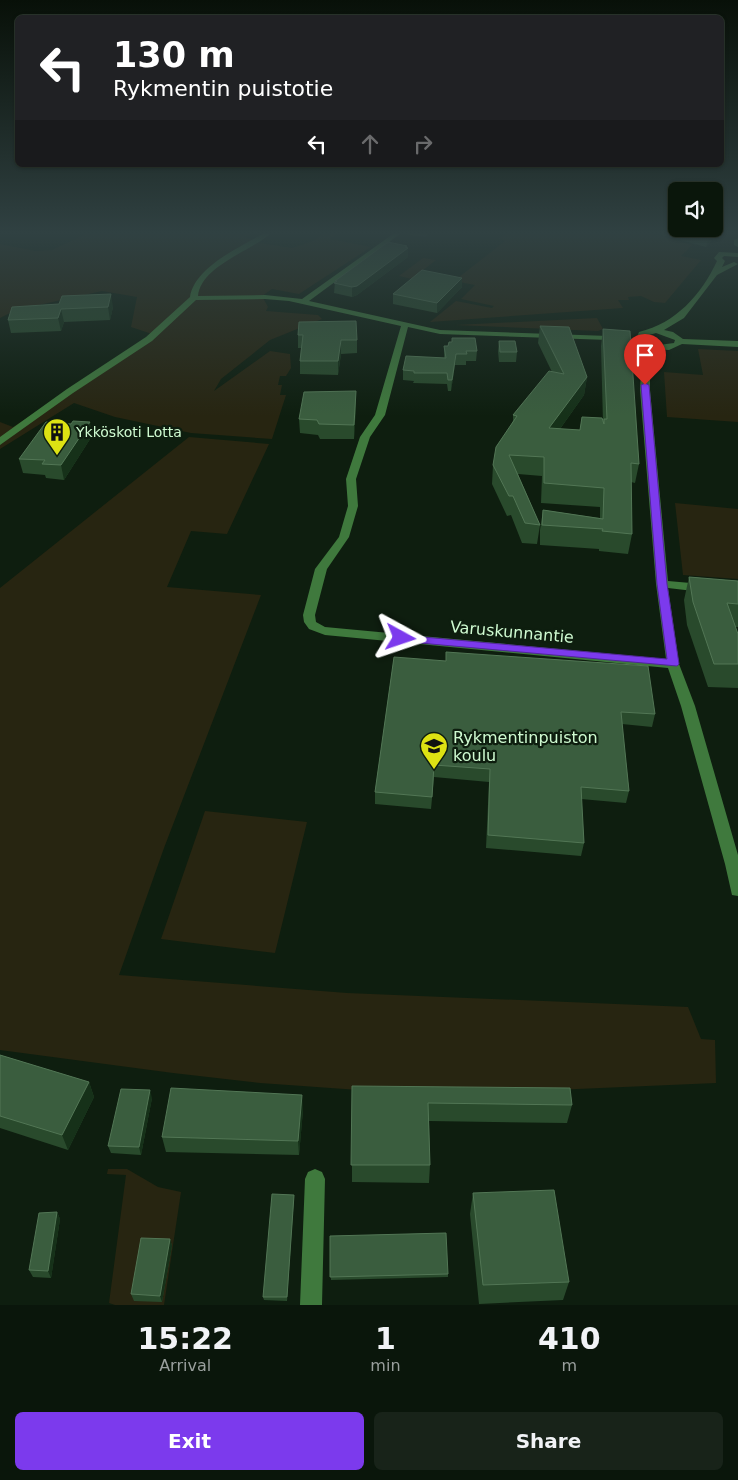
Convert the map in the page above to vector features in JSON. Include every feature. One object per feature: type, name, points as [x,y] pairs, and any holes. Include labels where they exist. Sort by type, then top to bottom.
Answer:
[{"type":"street","points":[[303,302],[313,295]]},
{"type":"street","points":[[643,340],[668,323],[676,320],[697,295]]},
{"type":"street","points":[[0,442],[70,391],[149,339],[194,298],[265,297],[303,302],[451,333],[643,340],[665,348]]},
{"type":"street","points":[[646,363],[665,348],[675,346],[676,320]]},
{"type":"street","name":"Varuskunnantie","points":[[406,325],[398,342],[380,414],[365,437],[351,479],[353,506],[344,537],[321,569],[309,615],[311,626],[325,632],[673,664]]},
{"type":"street","points":[[656,331],[676,338],[738,344]]},
{"type":"street","points":[[643,340],[646,363],[645,390],[662,584],[673,664],[688,706],[733,864],[738,890]]},
{"type":"street","points":[[662,584],[718,589]]},
{"type":"street","points":[[311,1305],[315,1179]]},
{"type":"shaded area","points":[[0,295],[84,295],[16,310],[0,318]]},
{"type":"shaded area","points":[[125,295],[264,295],[262,296],[268,307],[266,311],[318,315],[322,319],[270,340],[221,379],[214,391],[270,351],[290,354],[291,368],[286,376],[280,376],[278,385],[282,385],[280,395],[286,395],[272,439],[191,433],[115,417],[74,403],[0,449],[0,422],[13,427],[155,335],[131,327],[137,297]]},
{"type":"shaded area","points":[[465,295],[672,295],[665,303],[654,302],[641,296],[628,297],[629,300],[618,300],[623,308],[430,322],[456,301],[492,308],[494,306],[461,299]]},
{"type":"shaded area","points":[[597,318],[603,329],[598,331],[455,325]]},
{"type":"shaded area","points":[[698,349],[738,351],[738,422],[667,417],[664,372],[703,375]]},
{"type":"shaded area","points":[[189,437],[269,444],[227,534],[191,531],[167,587],[261,595],[164,848],[119,975],[347,993],[688,1007],[701,1039],[715,1040],[716,1083],[507,1092],[373,1091],[260,1083],[0,1050],[0,588]]},
{"type":"shaded area","points":[[675,503],[738,509],[738,579],[683,575]]},
{"type":"shaded area","points":[[205,811],[307,822],[275,953],[161,939]]},
{"type":"shaded area","points":[[108,1169],[127,1169],[158,1187],[181,1192],[164,1305],[115,1305],[109,1303],[126,1175],[107,1174]]},
{"type":"building","points":[[111,295],[108,307],[61,309],[58,318],[8,320],[12,307],[59,304],[62,296]]},
{"type":"building","points":[[397,295],[445,295],[437,303]]},
{"type":"building","points":[[356,321],[357,340],[341,340],[338,361],[300,361],[303,335],[298,335],[299,322]]},
{"type":"building","points":[[540,326],[569,327],[587,377],[549,428],[580,430],[582,417],[602,418],[604,424],[604,419],[607,419],[603,329],[630,331],[639,464],[631,463],[632,534],[602,531],[603,529],[542,525],[543,510],[603,519],[604,488],[544,483],[544,457],[509,455],[540,525],[525,523],[513,496],[509,496],[493,465],[496,447],[517,416],[513,415],[549,371],[564,374]]},
{"type":"building","points":[[452,338],[475,338],[477,351],[466,351],[467,354],[456,354],[452,380],[448,380],[447,373],[414,373],[414,371],[403,370],[406,356],[446,358],[444,346],[448,346],[449,342],[452,342]]},
{"type":"building","points":[[499,341],[515,341],[517,352],[500,352]]},
{"type":"building","points":[[356,391],[354,425],[319,424],[317,420],[299,419],[304,392]]},
{"type":"building","points":[[73,421],[90,422],[61,465],[42,464],[45,460],[19,459],[46,422],[71,424]]},
{"type":"building","points":[[689,577],[738,581],[738,604],[727,603],[738,634],[738,664],[714,664],[693,602]]},
{"type":"building","points":[[446,652],[648,666],[655,714],[621,712],[629,791],[581,787],[584,843],[488,835],[490,769],[434,765],[432,797],[375,792],[394,657],[446,661]]},
{"type":"building","points":[[0,1055],[89,1082],[62,1135],[0,1116]]},
{"type":"building","points":[[352,1086],[570,1088],[572,1105],[428,1103],[430,1165],[351,1165]]},
{"type":"building","points":[[171,1088],[302,1095],[298,1141],[162,1137]]},
{"type":"building","points":[[121,1089],[150,1090],[139,1147],[108,1146]]},
{"type":"building","points":[[554,1190],[569,1282],[483,1285],[473,1193]]},
{"type":"building","points":[[272,1194],[294,1195],[287,1297],[263,1297]]},
{"type":"building","points":[[57,1212],[48,1271],[29,1270],[39,1213]]},
{"type":"building","points":[[446,1233],[448,1274],[330,1277],[330,1236]]},
{"type":"building","points":[[141,1238],[170,1239],[160,1296],[131,1294]]},
{"type":"place","name":"Ykköskoti Lotta","points":[[57,456]]},
{"type":"place","name":"Rykmentinpuiston koulu","points":[[434,770]]},
{"type":"route","points":[[401,638],[673,664],[662,584],[645,385]]}]
